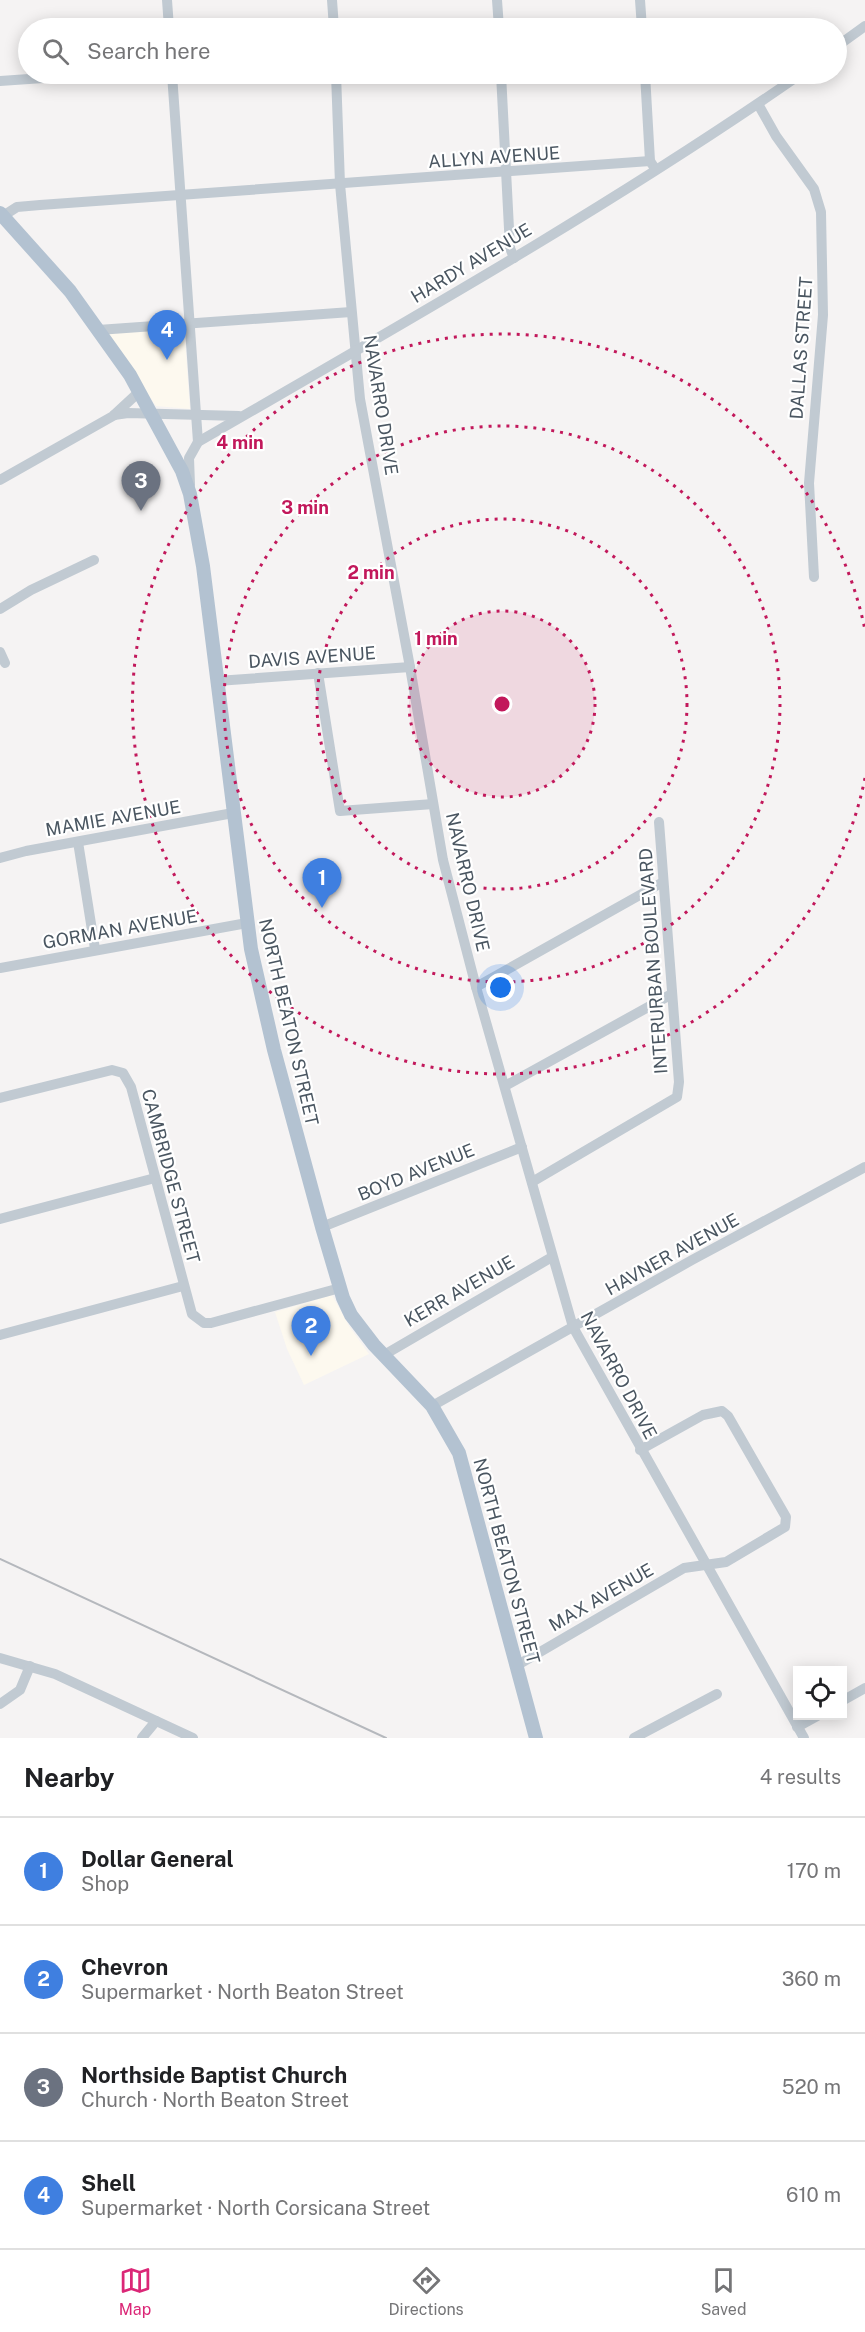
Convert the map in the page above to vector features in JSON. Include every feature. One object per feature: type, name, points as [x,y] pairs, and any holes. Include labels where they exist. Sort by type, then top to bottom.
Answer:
[{"type":"main road","name":"NORTH BEATON STREET","points":[[2,215],[70,291],[98,330],[140,391],[182,471],[190,494],[203,566],[247,923],[274,1050],[322,1227],[340,1288],[360,1328],[432,1406],[459,1453],[467,1475],[536,1738]]},
{"type":"street","points":[[167,0],[168,18]]},
{"type":"street","points":[[332,0],[333,18]]},
{"type":"street","points":[[498,0],[499,18]]},
{"type":"street","points":[[640,0],[641,18]]},
{"type":"street","points":[[847,40],[865,26]]},
{"type":"street","points":[[0,81],[18,80]]},
{"type":"street","points":[[173,84],[198,442],[189,458],[190,494]]},
{"type":"street","name":"NAVARRO DRIVE","points":[[336,84],[340,184],[360,399],[410,667],[443,861],[552,1257],[573,1327],[640,1450],[804,1738]]},
{"type":"street","points":[[502,84],[510,248],[514,258]]},
{"type":"street","points":[[646,84],[653,165]]},
{"type":"street","name":"HARDY AVENUE","points":[[198,442],[514,258],[653,165],[758,104],[787,84]]},
{"type":"street","name":"DALLAS STREET","points":[[758,104],[776,136],[814,189],[821,212],[823,315],[809,483],[814,577]]},
{"type":"street","name":"ALLYN AVENUE","points":[[2,215],[17,207],[28,206],[653,165]]},
{"type":"street","points":[[98,330],[351,312]]},
{"type":"street","points":[[0,480],[113,416],[140,391]]},
{"type":"street","points":[[113,416],[152,413],[242,416]]},
{"type":"street","points":[[0,609],[31,590],[94,560]]},
{"type":"street","name":"DAVIS AVENUE","points":[[217,681],[410,667]]},
{"type":"street","points":[[318,674],[340,811],[433,804]]},
{"type":"street","name":"MAMIE AVENUE","points":[[0,858],[233,813]]},
{"type":"street","name":"INTERURBAN BOULEVARD","points":[[532,1182],[677,1098],[679,1082],[670,995],[659,822]]},
{"type":"street","points":[[78,842],[95,949]]},
{"type":"street","points":[[476,987],[663,882]]},
{"type":"street","name":"GORMAN AVENUE","points":[[0,968],[247,923]]},
{"type":"street","points":[[505,1086],[670,995]]},
{"type":"street","name":"CAMBRIDGE STREET","points":[[0,1098],[112,1070],[125,1075],[131,1087],[183,1286],[192,1314],[204,1323],[340,1288]]},
{"type":"street","name":"BOYD AVENUE","points":[[322,1227],[522,1147]]},
{"type":"street","name":"HAVNER AVENUE","points":[[432,1406],[692,1260],[865,1167]]},
{"type":"street","points":[[0,1219],[155,1178]]},
{"type":"street","name":"KERR AVENUE","points":[[384,1355],[552,1257]]},
{"type":"street","points":[[0,1335],[183,1286]]},
{"type":"street","name":"MAX AVENUE","points":[[516,1666],[684,1568],[726,1562],[785,1527],[786,1517],[728,1416],[722,1411],[703,1415],[640,1450]]},
{"type":"street","points":[[0,1658],[55,1674],[193,1738]]},
{"type":"street","points":[[0,1704],[20,1690],[30,1666]]},
{"type":"street","points":[[847,1699],[865,1688]]},
{"type":"street","points":[[634,1738],[717,1694]]},
{"type":"street","points":[[797,1726],[809,1720]]},
{"type":"street","points":[[142,1738],[156,1721]]},
{"type":"shaded area","points":[[184,326],[190,409],[156,406],[106,333]]},
{"type":"shaded area","points":[[332,1295],[349,1326],[369,1354],[304,1385],[287,1349],[275,1312]]},
{"type":"railway","points":[[0,1559],[386,1738]]},
{"type":"place","name":"Shell","points":[[167,360]]},
{"type":"place","name":"Northside Baptist Church","points":[[141,511]]},
{"type":"place","name":"Dollar General","points":[[322,908]]},
{"type":"place","name":"Chevron","points":[[311,1356]]}]
